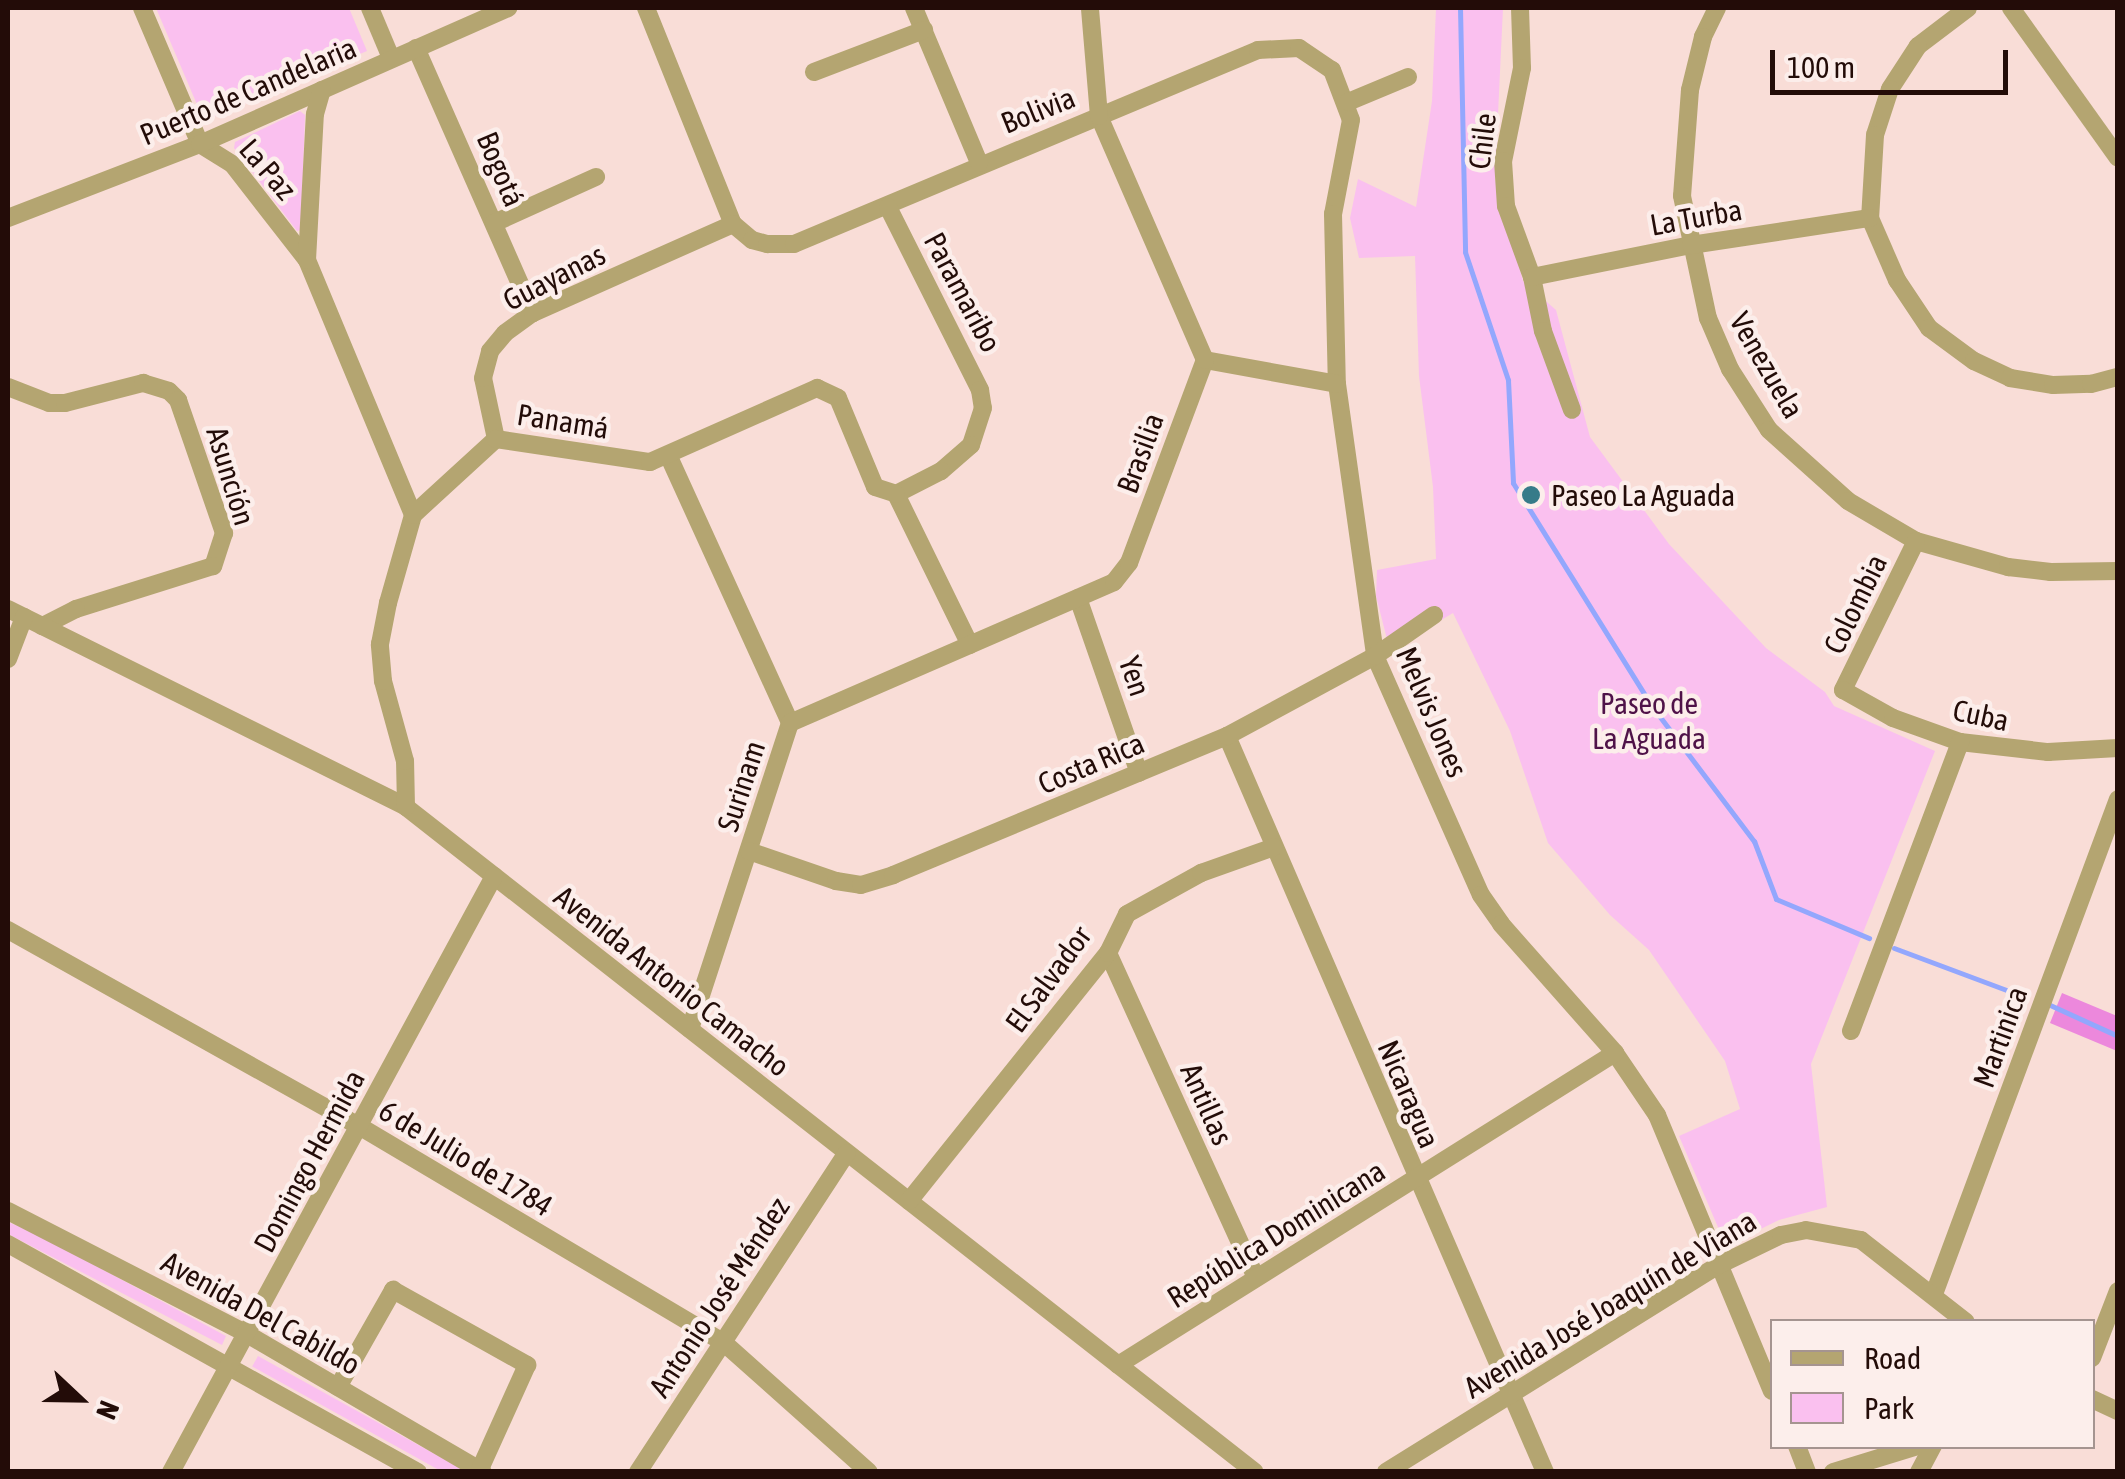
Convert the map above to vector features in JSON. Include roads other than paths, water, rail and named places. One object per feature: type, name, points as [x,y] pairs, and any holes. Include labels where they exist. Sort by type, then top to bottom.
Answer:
[{"type":"street","name":"La Paz","points":[[142,8],[200,144],[233,165],[307,260],[412,515]]},
{"type":"street","points":[[370,8],[391,58]]},
{"type":"street","name":"Puerto de Candelaria","points":[[8,218],[200,144],[508,8]]},
{"type":"street","points":[[646,8],[733,224]]},
{"type":"street","points":[[914,8],[979,163]]},
{"type":"street","points":[[1090,8],[1099,116],[1205,360],[1337,384]]},
{"type":"street","name":"Chile","points":[[1520,8],[1522,68],[1503,161],[1506,206],[1532,277],[1543,331],[1572,410]]},
{"type":"street","name":"Venezuela","points":[[1717,8],[1703,37],[1690,90],[1682,196],[1708,318],[1730,369],[1769,430],[1848,501],[1916,541],[2008,567],[2051,572],[2118,570]]},
{"type":"street","points":[[1968,8],[1918,46],[1890,89],[1875,135],[1870,218],[1897,280],[1929,328],[1974,362],[2010,378],[2053,385],[2091,384],[2118,376]]},
{"type":"street","points":[[2011,8],[2118,158]]},
{"type":"street","points":[[814,72],[924,30]]},
{"type":"street","name":"Bolivia","points":[[733,224],[752,240],[794,244],[1230,59],[1283,46],[1300,48],[1324,64],[1348,102]]},
{"type":"street","name":"Bogotá","points":[[416,48],[533,313]]},
{"type":"street","points":[[1348,102],[1408,77]]},
{"type":"street","name":"La Paz","points":[[307,260],[315,114],[322,90]]},
{"type":"street","name":"Melvis Jones","points":[[1348,102],[1351,137],[1333,214],[1337,384],[1375,656],[1481,894],[1501,924],[1615,1053],[1657,1116],[1719,1265]]},
{"type":"street","points":[[494,223],[596,177]]},
{"type":"street","name":"Paramaribo","points":[[888,207],[975,374],[983,408],[971,445],[940,470],[896,494]]},
{"type":"street","name":"La Turba","points":[[1532,277],[1691,245],[1870,218]]},
{"type":"street","name":"Guayanas","points":[[496,439],[483,397],[486,363],[505,332],[533,313],[733,224]]},
{"type":"street","name":"Brasilia","points":[[790,723],[1114,582],[1129,564],[1205,360]]},
{"type":"street","name":"Asunción","points":[[8,387],[49,402],[65,403],[143,383],[169,391],[178,400],[224,533],[213,566],[76,609],[42,626]]},
{"type":"street","name":"Panamá","points":[[412,515],[496,439],[650,462],[817,388],[838,398],[875,486],[896,494]]},
{"type":"street","name":"Surinam","points":[[669,456],[790,723],[690,1029]]},
{"type":"street","points":[[896,494],[970,645]]},
{"type":"street","points":[[406,807],[405,762],[382,681],[380,644],[412,515]]},
{"type":"street","name":"Colombia","points":[[1843,690],[1916,541]]},
{"type":"street","name":"Yen","points":[[1078,598],[1139,773]]},
{"type":"street","points":[[8,659],[16,613]]},
{"type":"street","name":"Avenida Antonio Camacho","points":[[16,613],[406,807],[1256,1472]]},
{"type":"street","name":"Costa Rica","points":[[749,851],[860,885],[1226,736],[1375,656],[1434,615]]},
{"type":"street","name":"Cuba","points":[[1843,690],[1892,718],[1960,742],[2048,752],[2118,748]]},
{"type":"street","name":"Nicaragua","points":[[1226,736],[1545,1472]]},
{"type":"street","points":[[1852,1031],[1960,742]]},
{"type":"street","name":"Martinica","points":[[1934,1294],[2118,799]]},
{"type":"street","name":"El Salvador","points":[[908,1201],[1108,953],[1128,914],[1201,873],[1274,847]]},
{"type":"street","name":"Domingo Hermida","points":[[171,1472],[494,876]]},
{"type":"street","name":"6 de Julio de 1784","points":[[8,930],[359,1126],[723,1342],[869,1472]]},
{"type":"street","name":"Antillas","points":[[1108,953],[1256,1278]]},
{"type":"street","name":"República Dominicana","points":[[1118,1364],[1615,1053]]},
{"type":"street","name":"Antonio José Méndez","points":[[638,1472],[848,1152]]},
{"type":"street","name":"Avenida Del Cabildo","points":[[8,1210],[247,1334],[482,1470]]},
{"type":"street","name":"Avenida José Joaquín de Viana","points":[[1386,1472],[1719,1265],[1782,1235],[1806,1230],[1836,1232],[1861,1240],[1963,1319]]},
{"type":"street","name":"Avenida Del Cabildo","points":[[8,1244],[230,1364],[418,1472]]},
{"type":"street","points":[[1719,1265],[1770,1385]]},
{"type":"street","points":[[338,1387],[393,1290],[527,1365],[482,1470]]},
{"type":"street","points":[[2095,1350],[2118,1291]]},
{"type":"street","points":[[1833,1472],[1908,1449]]},
{"type":"street","points":[[1919,1472],[1931,1449]]},
{"type":"waterway","points":[[1460,8],[1465,252],[1508,380],[1513,483],[1651,705],[1754,841],[1776,899],[1869,938]]},
{"type":"waterway","points":[[1894,948],[2025,997]]},
{"type":"waterway","points":[[2050,1005],[2118,1036]]},
{"type":"place","name":"Paseo La Aguada","points":[[1531,495]]},
{"type":"park label","name":"Paseo de La Aguada","points":[[1649,720]]}]
